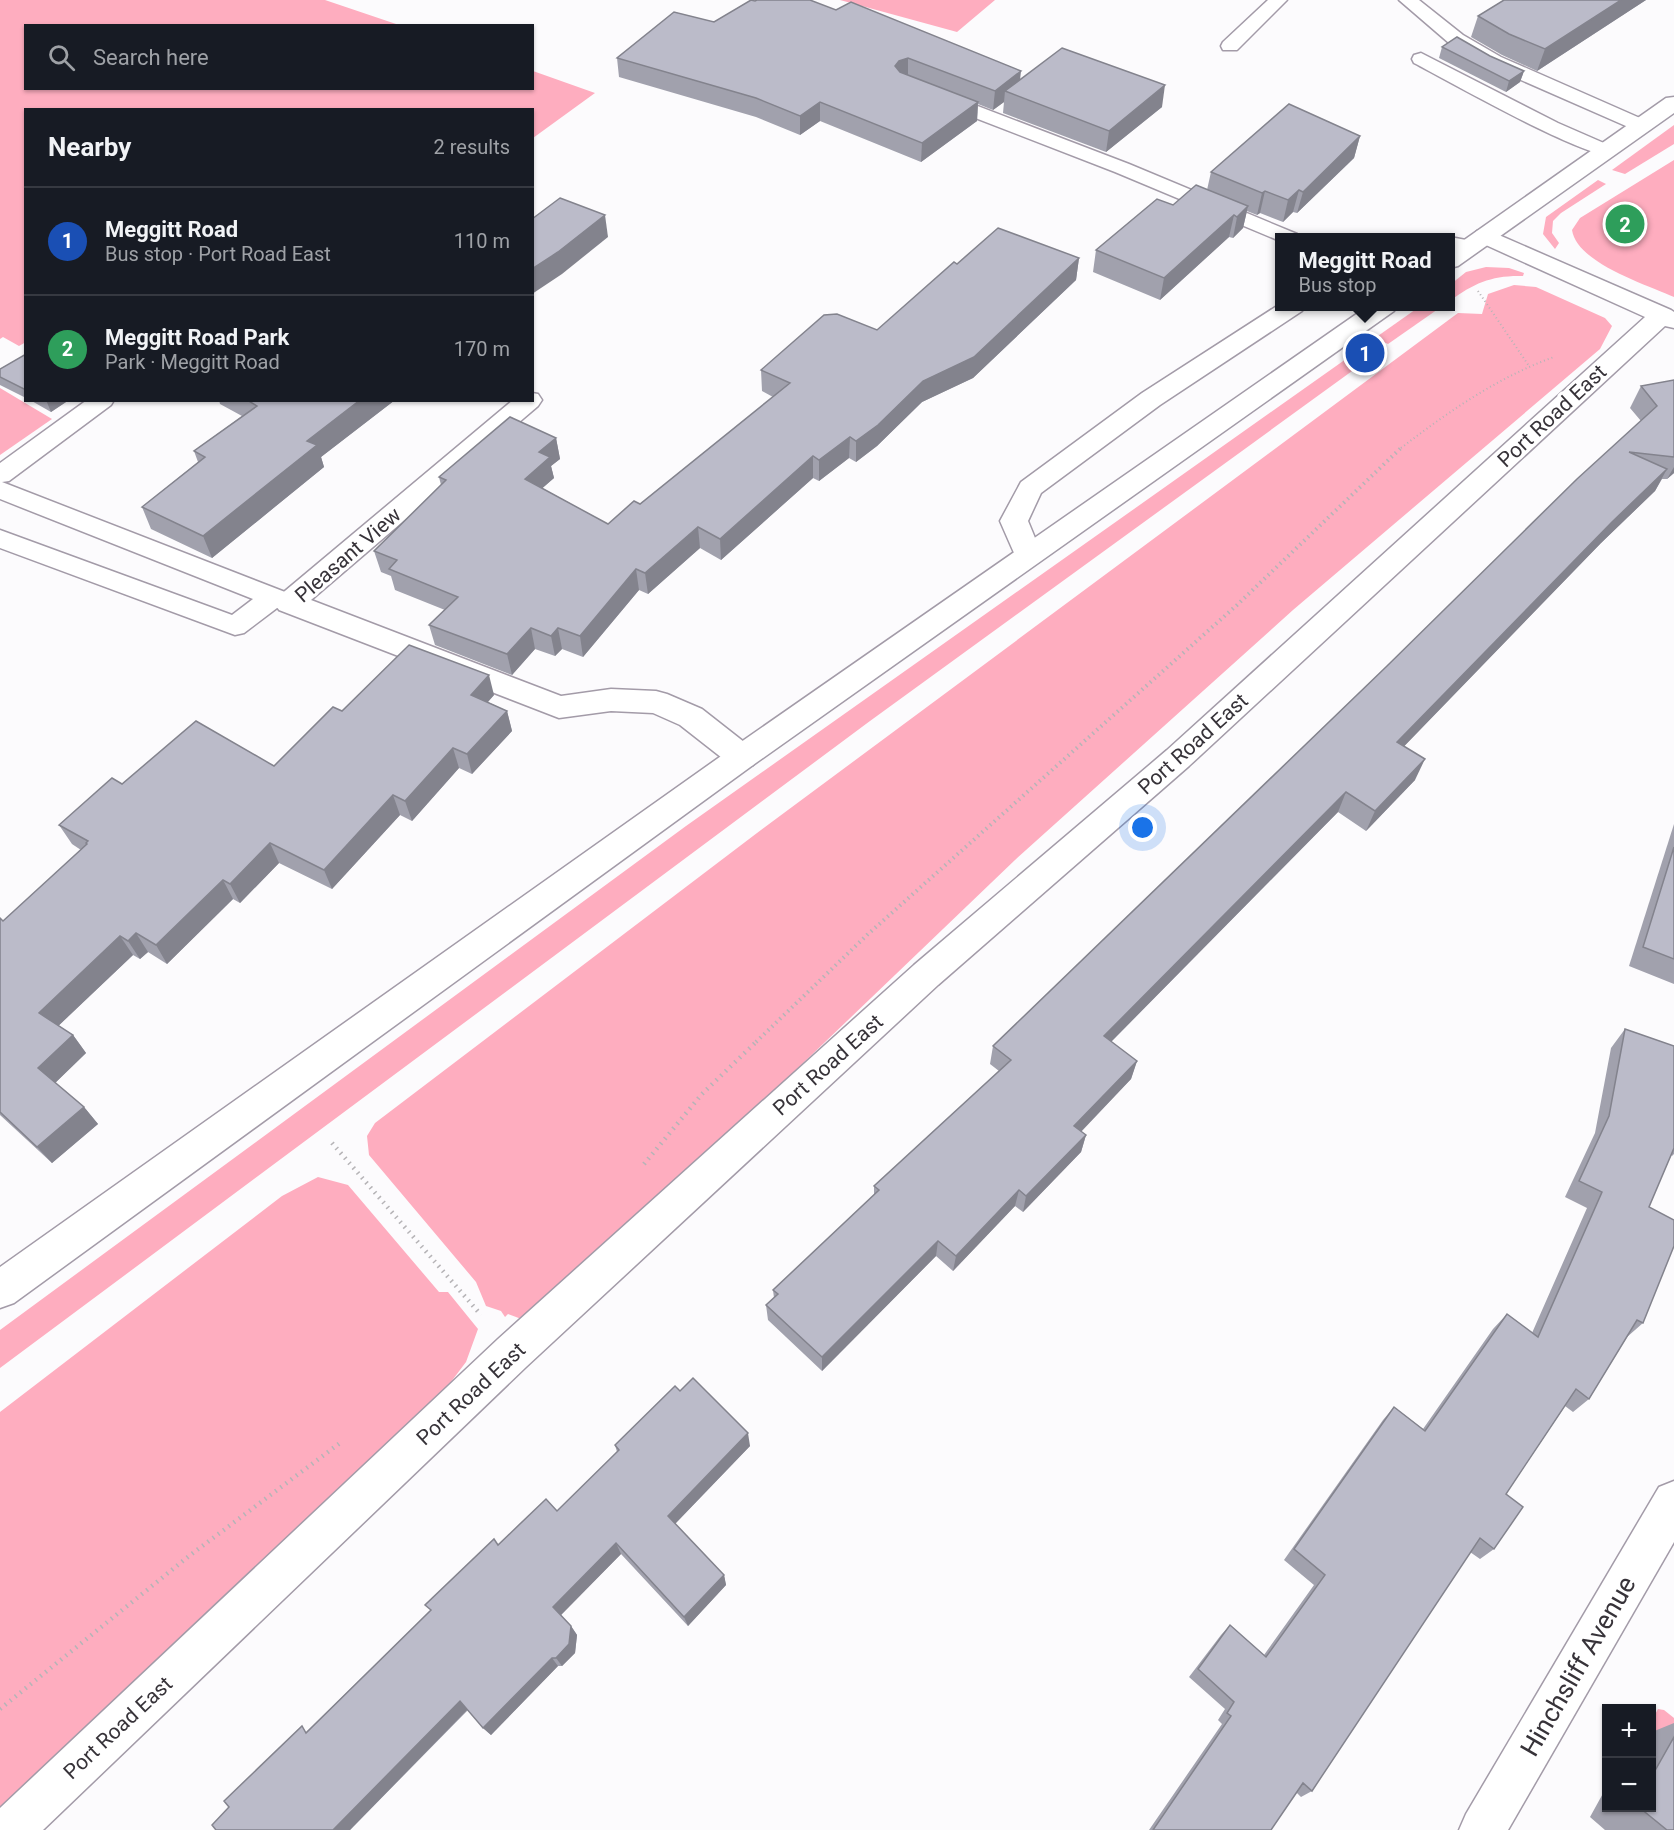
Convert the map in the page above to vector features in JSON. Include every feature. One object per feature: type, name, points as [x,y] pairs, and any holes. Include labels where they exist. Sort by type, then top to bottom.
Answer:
[{"type":"street","points":[[1464,247],[1674,103]]},
{"type":"street","points":[[1464,247],[1668,318]]},
{"type":"street","points":[[1028,555],[1014,521],[1030,488],[1151,399],[1285,311]]},
{"type":"street","points":[[0,1290],[742,757],[1378,311]]},
{"type":"street","name":"Port Road East","points":[[10,1830],[513,1353],[926,975],[1186,751],[1668,318]]},
{"type":"street","name":"Pleasant View","points":[[281,600],[527,402]]},
{"type":"street","name":"Pleasant View","points":[[281,600],[559,707],[611,700],[656,702],[691,717],[742,757]]},
{"type":"street","name":"Hinchsliff Avenue","points":[[1482,1830],[1674,1502]]},
{"type":"lane","points":[[1230,46],[1278,0]]},
{"type":"lane","points":[[1408,0],[1456,39],[1494,61],[1642,126]]},
{"type":"lane","points":[[1421,59],[1551,127],[1606,151]]},
{"type":"lane","points":[[928,93],[1122,168],[1280,233]]},
{"type":"lane","points":[[0,475],[100,402]]},
{"type":"lane","points":[[0,489],[281,600]]},
{"type":"lane","points":[[0,539],[235,626],[281,600]]},
{"type":"path","points":[[1478,291],[1529,366]]},
{"type":"path","points":[[643,1165],[702,1094],[867,935],[1237,605],[1399,449],[1435,422],[1529,366],[1559,355]]},
{"type":"path","points":[[332,1143],[486,1320]]},
{"type":"path","points":[[0,1709],[189,1556],[349,1436]]},
{"type":"shaded area","points":[[0,0],[325,0],[396,24],[24,24],[24,90],[534,90],[534,71],[595,93],[534,137],[534,108],[24,108],[24,343],[19,346],[3,337],[0,339]]},
{"type":"shaded area","points":[[840,0],[995,0],[957,32]]},
{"type":"shaded area","points":[[1674,125],[1674,144],[1625,174],[1612,170]]},
{"type":"shaded area","points":[[1674,160],[1674,297],[1630,279],[1599,262],[1586,253],[1577,242],[1572,230],[1580,218]]},
{"type":"shaded area","points":[[1598,180],[1606,184],[1561,213],[1553,221],[1552,233],[1559,243],[1555,249],[1543,234],[1546,217]]},
{"type":"shaded area","points":[[1486,267],[1509,268],[1524,273],[1523,276],[1484,281],[1455,297],[1455,281],[1466,272]]},
{"type":"shaded area","points":[[1514,285],[1536,287],[1605,318],[1612,326],[1600,349],[1293,610],[1015,860],[703,1159],[524,1320],[508,1314],[505,1317],[501,1311],[486,1306],[476,1282],[369,1155],[367,1136],[375,1123],[757,833],[1458,313],[1482,314],[1488,294]]},
{"type":"shaded area","points":[[1413,311],[1435,311],[1388,344],[1375,338]]},
{"type":"shaded area","points":[[1346,359],[1359,366],[870,721],[0,1368],[0,1330],[686,826]]},
{"type":"shaded area","points":[[0,388],[52,419],[0,455]]},
{"type":"shaded area","points":[[318,1177],[348,1185],[439,1292],[448,1292],[478,1329],[466,1362],[429,1411],[0,1815],[0,1412],[282,1196]]},
{"type":"shaded area","points":[[1658,1709],[1664,1710],[1674,1718],[1674,1765],[1656,1749],[1656,1713]]},
{"type":"building","points":[[751,0],[810,0],[836,10],[851,2],[1021,71],[995,91],[908,58],[899,61],[895,66],[900,72],[978,102],[922,143],[820,102],[800,116],[756,98],[617,58],[674,12],[714,22]]},
{"type":"building","points":[[1504,0],[1621,0],[1545,49],[1509,34],[1478,16]]},
{"type":"building","points":[[1457,37],[1490,56],[1524,71],[1509,81],[1442,47]]},
{"type":"building","points":[[1062,48],[1165,85],[1109,131],[1005,91]]},
{"type":"building","points":[[1289,104],[1360,136],[1303,192],[1299,190],[1288,200],[1265,191],[1262,193],[1211,172]]},
{"type":"building","points":[[1196,185],[1248,206],[1237,217],[1234,215],[1164,278],[1096,250],[1157,199],[1173,205]]},
{"type":"building","points":[[560,198],[605,215],[534,268],[534,218]]},
{"type":"building","points":[[998,228],[1079,258],[974,357],[923,381],[878,425],[856,441],[850,437],[819,460],[813,456],[720,539],[698,527],[645,573],[636,569],[580,636],[558,628],[551,636],[531,628],[507,654],[429,625],[458,597],[389,569],[397,560],[374,551],[446,480],[439,477],[510,417],[556,438],[539,452],[550,457],[525,479],[608,524],[634,501],[640,504],[790,383],[761,370],[824,315],[837,314],[877,330],[954,262],[957,264]]},
{"type":"building","points":[[24,355],[24,389],[0,377],[0,369]]},
{"type":"building","points":[[1674,380],[1674,457],[1629,452],[1667,469],[1612,522],[1397,742],[1425,759],[1375,811],[1346,792],[1104,1036],[1137,1061],[1074,1126],[1086,1135],[1026,1196],[1019,1190],[956,1256],[938,1241],[822,1357],[766,1305],[778,1294],[773,1290],[879,1190],[874,1186],[1011,1060],[993,1046],[1387,666],[1577,479],[1657,406],[1641,386]]},
{"type":"building","points":[[250,402],[357,402],[307,441],[317,445],[203,536],[142,507],[205,457],[194,451],[257,406]]},
{"type":"building","points":[[409,645],[489,675],[471,695],[507,711],[467,754],[453,748],[405,801],[393,795],[324,870],[270,843],[230,884],[223,880],[156,945],[136,933],[128,941],[120,936],[39,1013],[73,1035],[38,1068],[84,1107],[37,1147],[0,1112],[0,918],[3,921],[87,844],[88,841],[59,825],[112,778],[122,784],[196,721],[274,766],[333,707],[342,711]]},
{"type":"building","points":[[1674,847],[1674,959],[1643,947]]},
{"type":"building","points":[[1625,1029],[1674,1046],[1674,1148],[1649,1207],[1674,1220],[1674,1246],[1643,1323],[1637,1320],[1589,1399],[1576,1389],[1506,1494],[1523,1507],[1494,1549],[1480,1538],[1312,1791],[1303,1783],[1271,1830],[1153,1830],[1231,1716],[1227,1713],[1234,1702],[1198,1669],[1230,1625],[1266,1657],[1325,1575],[1294,1549],[1394,1407],[1425,1431],[1507,1314],[1538,1337],[1602,1192],[1579,1181],[1609,1116]]},
{"type":"building","points":[[693,1378],[748,1433],[668,1516],[724,1575],[684,1617],[616,1543],[553,1607],[571,1626],[569,1644],[556,1658],[552,1658],[483,1728],[460,1701],[333,1830],[216,1830],[212,1825],[229,1807],[224,1801],[302,1726],[306,1733],[431,1610],[425,1605],[494,1539],[498,1545],[546,1499],[557,1511],[619,1450],[615,1445],[675,1386],[680,1391]]},
{"type":"building","points":[[1674,1737],[1674,1830],[1667,1830],[1645,1812],[1656,1812],[1656,1769]]},
{"type":"place","name":"Meggitt Road Park","points":[[1625,224]]},
{"type":"place","name":"Meggitt Road","points":[[1365,353]]}]
